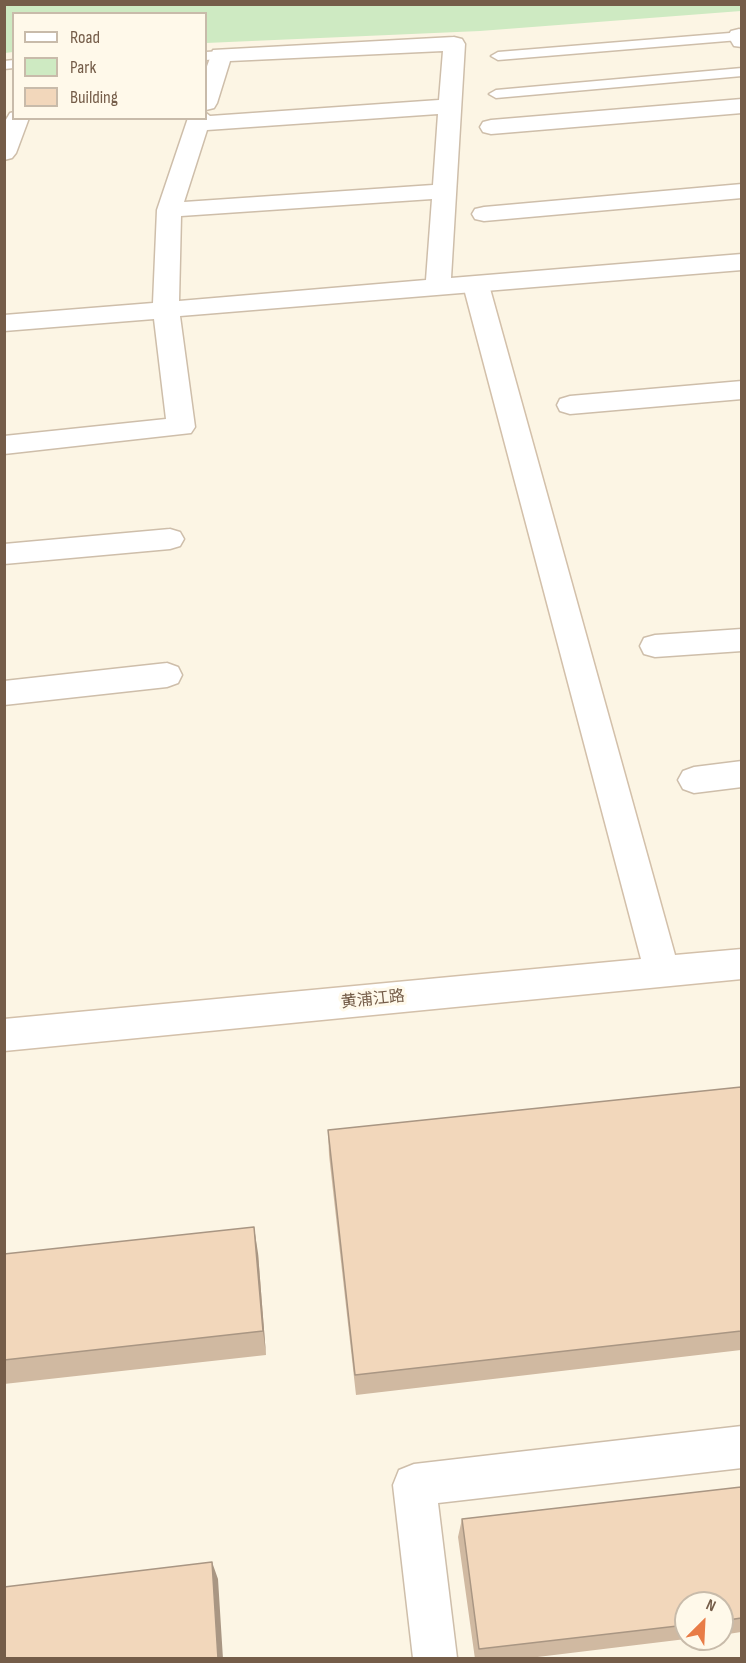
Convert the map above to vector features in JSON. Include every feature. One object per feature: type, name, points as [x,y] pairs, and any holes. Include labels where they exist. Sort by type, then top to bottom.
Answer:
[{"type":"street","points":[[207,85],[213,55],[454,44],[438,288]]},
{"type":"street","points":[[207,115],[450,106]]},
{"type":"street","points":[[491,127],[741,106]]},
{"type":"street","points":[[4,153],[17,120]]},
{"type":"street","points":[[4,445],[181,428],[166,310],[169,210],[199,120]]},
{"type":"street","points":[[169,210],[444,191]]},
{"type":"street","points":[[484,214],[741,191]]},
{"type":"street","points":[[4,323],[741,262]]},
{"type":"street","points":[[476,285],[662,972]]},
{"type":"street","points":[[570,405],[741,390]]},
{"type":"street","points":[[4,554],[170,539]]},
{"type":"street","points":[[655,646],[741,640]]},
{"type":"street","points":[[4,693],[167,675]]},
{"type":"street","points":[[694,780],[741,774]]},
{"type":"street","name":"黄浦江路","points":[[4,1035],[741,964]]},
{"type":"street","points":[[435,1659],[414,1485],[741,1447]]},
{"type":"lane","points":[[498,56],[740,39]]},
{"type":"lane","points":[[496,94],[741,72]]},
{"type":"green space","points":[[741,4],[741,11],[480,31],[207,43],[207,12],[12,12],[12,52],[5,53],[5,5]]},
{"type":"building","points":[[741,1087],[741,1331],[355,1375],[328,1130]]},
{"type":"building","points":[[254,1227],[263,1331],[4,1360],[4,1254]]},
{"type":"building","points":[[741,1487],[741,1618],[734,1619],[734,1591],[674,1591],[674,1626],[479,1649],[462,1519]]},
{"type":"building","points":[[212,1562],[218,1659],[4,1659],[4,1587]]}]
